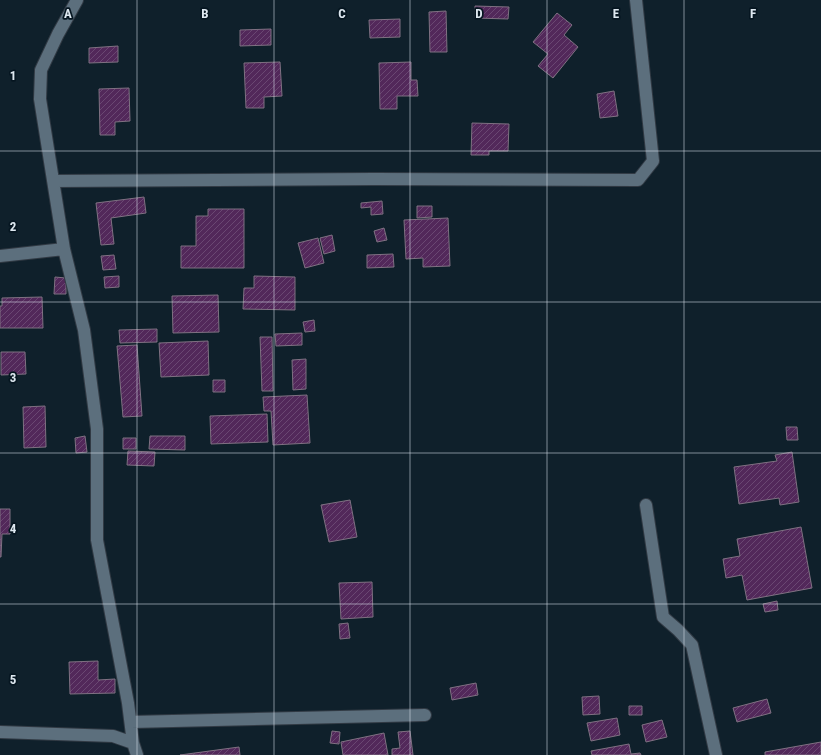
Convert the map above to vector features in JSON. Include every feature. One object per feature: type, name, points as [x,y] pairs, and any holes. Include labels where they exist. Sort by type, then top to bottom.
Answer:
[{"type":"street","points":[[77,0],[58,34],[41,70],[40,99],[64,249],[85,338],[97,429],[97,540],[131,722],[133,743],[137,755]]},
{"type":"street","points":[[53,181],[367,179],[638,180],[653,161],[636,0]]},
{"type":"street","points":[[0,256],[64,249]]},
{"type":"street","points":[[646,505],[663,617],[692,645],[716,755]]},
{"type":"street","points":[[131,722],[425,715]]},
{"type":"street","points":[[0,732],[113,736],[133,743]]},
{"type":"building","points":[[475,6],[509,7],[508,19],[475,18]]},
{"type":"building","points":[[446,11],[447,52],[430,52],[429,12]]},
{"type":"building","points":[[557,13],[572,25],[564,35],[578,47],[553,78],[538,66],[548,54],[533,42]]},
{"type":"building","points":[[400,19],[400,37],[370,38],[369,20]]},
{"type":"building","points":[[271,29],[271,45],[240,46],[240,30]]},
{"type":"building","points":[[118,46],[118,62],[89,63],[89,48]]},
{"type":"building","points":[[280,62],[282,96],[264,97],[264,108],[246,108],[244,63]]},
{"type":"building","points":[[411,62],[411,80],[417,80],[418,96],[397,96],[397,109],[380,109],[379,63]]},
{"type":"building","points":[[129,88],[130,121],[115,122],[115,135],[100,135],[99,89]]},
{"type":"building","points":[[614,91],[618,116],[600,118],[597,94]]},
{"type":"building","points":[[472,123],[509,124],[508,151],[489,151],[489,155],[471,155]]},
{"type":"building","points":[[144,197],[146,213],[111,218],[114,244],[101,245],[96,203]]},
{"type":"building","points":[[382,201],[383,214],[371,215],[371,207],[361,208],[361,203]]},
{"type":"building","points":[[417,206],[432,206],[432,217],[417,218]]},
{"type":"building","points":[[208,209],[244,209],[244,268],[181,268],[181,246],[196,246],[196,216],[208,216]]},
{"type":"building","points":[[448,218],[450,266],[423,267],[423,258],[406,259],[404,220]]},
{"type":"building","points":[[384,228],[387,240],[377,242],[374,231]]},
{"type":"building","points":[[332,235],[335,251],[324,254],[320,238]]},
{"type":"building","points":[[318,238],[324,263],[305,268],[298,243]]},
{"type":"building","points":[[393,254],[394,267],[367,268],[367,255]]},
{"type":"building","points":[[114,255],[116,269],[103,270],[101,256]]},
{"type":"building","points":[[119,276],[119,287],[105,288],[104,277]]},
{"type":"building","points":[[254,276],[295,277],[295,310],[243,309],[244,288],[254,288]]},
{"type":"building","points":[[55,277],[66,278],[66,294],[54,294]]},
{"type":"building","points":[[218,295],[219,332],[173,333],[172,296]]},
{"type":"building","points":[[42,297],[43,328],[0,328],[0,306],[2,306],[2,298]]},
{"type":"building","points":[[314,320],[315,331],[305,332],[303,322]]},
{"type":"building","points":[[157,329],[157,342],[120,343],[119,330]]},
{"type":"building","points":[[302,333],[302,345],[276,346],[275,334]]},
{"type":"building","points":[[260,337],[272,337],[273,391],[262,391]]},
{"type":"building","points":[[208,341],[209,375],[161,377],[159,343]]},
{"type":"building","points":[[137,345],[142,416],[123,417],[117,346]]},
{"type":"building","points":[[1,352],[25,352],[26,374],[1,375]]},
{"type":"building","points":[[306,359],[306,389],[293,390],[292,360]]},
{"type":"building","points":[[213,380],[225,380],[225,392],[213,392]]},
{"type":"building","points":[[307,395],[310,443],[273,445],[271,411],[264,411],[263,397]]},
{"type":"building","points":[[45,406],[46,447],[24,448],[23,407]]},
{"type":"building","points":[[267,414],[268,442],[211,444],[210,416]]},
{"type":"building","points":[[786,427],[797,427],[798,440],[787,440]]},
{"type":"building","points":[[85,436],[87,452],[76,453],[75,438]]},
{"type":"building","points":[[150,436],[185,436],[185,450],[149,449]]},
{"type":"building","points":[[123,438],[136,438],[136,449],[123,449]]},
{"type":"building","points":[[128,451],[155,452],[154,466],[127,465]]},
{"type":"building","points":[[792,452],[799,502],[780,505],[779,498],[739,504],[734,467],[777,461],[775,455]]},
{"type":"building","points":[[350,500],[357,537],[329,542],[321,505]]},
{"type":"building","points":[[0,509],[10,509],[10,534],[2,534],[1,557],[0,557]]},
{"type":"building","points":[[801,527],[812,588],[747,600],[742,575],[726,578],[723,559],[740,556],[737,539]]},
{"type":"building","points":[[372,582],[373,617],[341,619],[339,583]]},
{"type":"building","points":[[777,601],[778,610],[765,612],[763,604]]},
{"type":"building","points":[[348,623],[350,638],[340,639],[339,624]]},
{"type":"building","points":[[98,661],[98,680],[115,679],[115,693],[70,694],[69,662]]},
{"type":"building","points":[[476,683],[478,695],[452,700],[450,688]]},
{"type":"building","points":[[599,696],[600,714],[583,715],[582,697]]},
{"type":"building","points":[[767,699],[771,713],[737,722],[733,708]]},
{"type":"building","points":[[629,706],[642,706],[642,715],[629,715]]},
{"type":"building","points":[[617,718],[620,735],[591,741],[587,723]]},
{"type":"building","points":[[662,720],[667,737],[646,742],[642,725]]},
{"type":"building","points":[[332,731],[340,732],[339,744],[330,743]]},
{"type":"building","points":[[410,731],[413,755],[392,755],[392,749],[400,748],[398,732]]},
{"type":"building","points":[[384,733],[388,755],[343,755],[341,742]]},
{"type":"building","points":[[821,742],[821,755],[765,755],[765,752]]},
{"type":"building","points":[[629,744],[631,754],[640,753],[641,755],[592,755],[591,751]]},
{"type":"building","points":[[239,747],[240,755],[180,755]]}]
